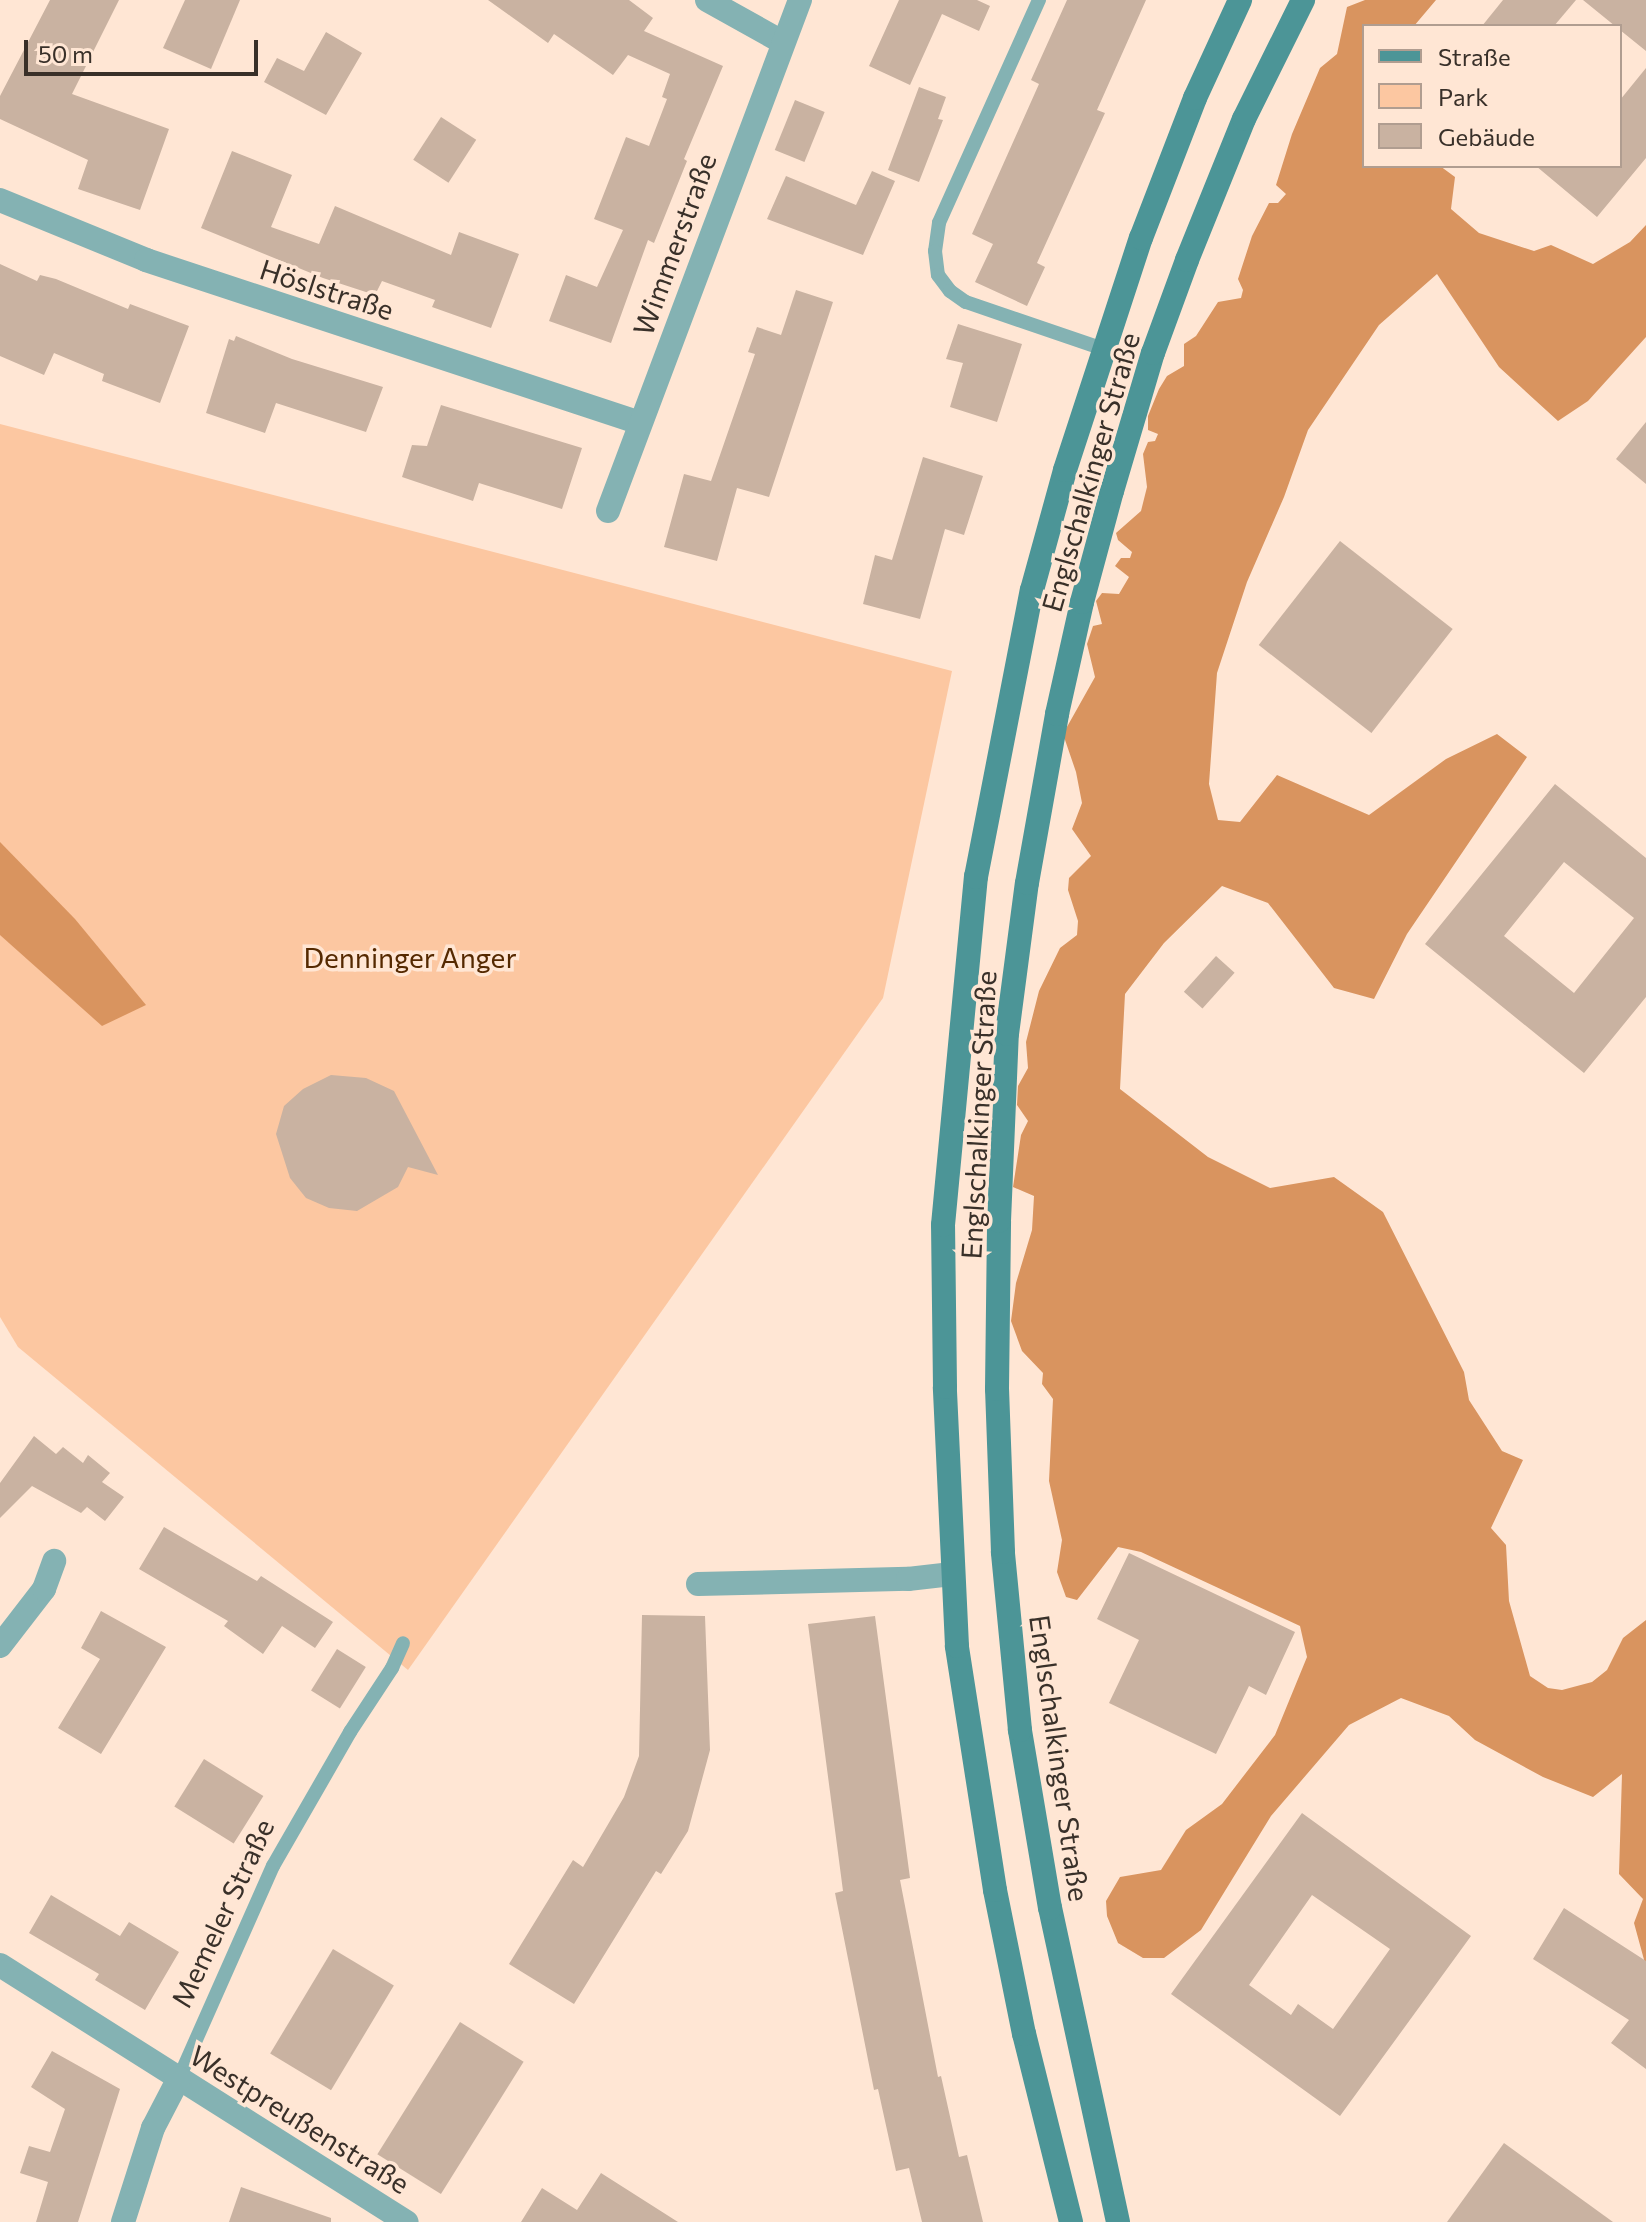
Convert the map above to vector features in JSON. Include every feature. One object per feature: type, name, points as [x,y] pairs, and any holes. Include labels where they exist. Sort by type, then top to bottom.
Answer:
[{"type":"main road","name":"Englschalkinger Straße","points":[[1071,2222],[1024,2034],[995,1890],[957,1646],[952,1574],[943,1225],[976,877],[1032,590],[1103,349],[1195,98],[1240,0]]},
{"type":"main road","name":"Englschalkinger Straße","points":[[1118,2222],[1050,1908],[1020,1730],[1003,1552],[997,1389],[999,1221],[1007,1034],[1027,883],[1057,714],[1082,602],[1112,491],[1153,353],[1187,260],[1244,119],[1303,0]]},
{"type":"street","points":[[707,0],[782,42]]},
{"type":"street","name":"Wimmerstraße","points":[[608,511],[800,0]]},
{"type":"street","name":"Höslstraße","points":[[0,200],[146,260],[640,423]]},
{"type":"street","points":[[0,1646],[44,1589],[54,1561]]},
{"type":"street","points":[[698,1584],[908,1579],[952,1574]]},
{"type":"street","name":"Westpreußenstraße","points":[[0,1965],[407,2222]]},
{"type":"street","name":"Memeler Straße","points":[[123,2222],[153,2128],[179,2078]]},
{"type":"lane","points":[[1039,0],[939,223],[935,251],[938,275],[950,291],[966,302],[1103,349]]},
{"type":"lane","name":"Memeler Straße","points":[[179,2078],[273,1866],[350,1732],[392,1668],[403,1643]]},
{"type":"green space","name":"Denninger Anger","points":[[0,424],[952,671],[883,998],[408,1670],[18,1347],[0,1317]]},
{"type":"shaded area","points":[[1365,0],[1436,0],[1416,24],[1362,24],[1362,168],[1443,168],[1455,177],[1451,209],[1479,233],[1534,251],[1551,245],[1593,264],[1630,242],[1646,225],[1646,337],[1588,401],[1558,421],[1499,367],[1437,274],[1379,325],[1308,430],[1284,497],[1247,582],[1217,673],[1209,784],[1218,820],[1240,822],[1277,775],[1369,815],[1446,759],[1497,734],[1527,757],[1407,934],[1374,999],[1334,988],[1268,903],[1222,886],[1164,943],[1125,994],[1120,1089],[1208,1157],[1270,1188],[1334,1177],[1383,1212],[1464,1372],[1469,1400],[1502,1451],[1523,1460],[1491,1528],[1506,1545],[1509,1601],[1530,1676],[1548,1688],[1562,1690],[1592,1682],[1607,1670],[1623,1638],[1646,1620],[1646,1967],[1634,1923],[1643,1899],[1619,1874],[1622,1774],[1593,1797],[1543,1777],[1475,1740],[1449,1716],[1401,1698],[1349,1725],[1271,1816],[1201,1930],[1164,1958],[1143,1958],[1118,1943],[1107,1916],[1106,1901],[1120,1877],[1161,1870],[1186,1830],[1222,1804],[1275,1735],[1307,1657],[1300,1626],[1141,1552],[1118,1547],[1077,1600],[1066,1597],[1057,1572],[1062,1540],[1049,1481],[1053,1399],[1042,1384],[1043,1373],[1022,1351],[1011,1321],[1016,1283],[1032,1230],[1034,1196],[1013,1187],[1021,1135],[1028,1121],[1017,1105],[1018,1086],[1028,1068],[1026,1042],[1039,991],[1060,948],[1077,935],[1078,921],[1068,890],[1069,878],[1091,856],[1072,829],[1082,803],[1076,772],[1063,734],[1095,677],[1087,644],[1093,626],[1102,624],[1096,601],[1102,593],[1119,594],[1129,577],[1115,566],[1121,558],[1130,558],[1132,552],[1118,540],[1116,533],[1141,511],[1147,487],[1143,454],[1148,442],[1155,441],[1158,434],[1148,430],[1148,416],[1159,389],[1167,376],[1184,366],[1184,344],[1196,336],[1218,302],[1241,298],[1243,290],[1238,279],[1252,236],[1269,203],[1278,203],[1286,194],[1276,185],[1292,134],[1320,68],[1337,54],[1347,7]]},
{"type":"shaded area","points":[[0,842],[75,919],[146,1005],[102,1026],[0,935]]},
{"type":"building","points":[[50,0],[119,0],[72,94],[169,129],[140,210],[78,189],[88,160],[0,119],[0,96]]},
{"type":"building","points":[[185,0],[240,0],[211,69],[163,48]]},
{"type":"building","points":[[488,0],[629,0],[653,18],[644,31],[723,66],[684,159],[687,161],[654,243],[648,240],[611,343],[549,321],[566,275],[597,287],[623,230],[594,219],[626,137],[649,146],[667,99],[662,97],[670,74],[628,55],[613,75],[554,34],[548,43]]},
{"type":"building","points":[[899,0],[977,0],[990,6],[979,31],[942,14],[910,85],[869,66]]},
{"type":"building","points":[[1067,0],[1146,0],[1097,110],[1105,113],[1037,263],[1045,267],[1027,306],[975,282],[993,244],[972,234],[1039,84],[1031,80]]},
{"type":"building","points":[[1503,0],[1576,0],[1556,24],[1484,24]]},
{"type":"building","points":[[1583,0],[1646,0],[1646,51],[1622,32],[1622,24],[1613,24]]},
{"type":"building","points":[[326,32],[362,53],[326,115],[264,82],[277,58],[304,71]]},
{"type":"building","points":[[1646,68],[1646,158],[1597,217],[1538,168],[1622,168],[1622,98]]},
{"type":"building","points":[[919,87],[946,97],[938,119],[943,120],[919,182],[888,170]]},
{"type":"building","points":[[795,100],[825,112],[804,162],[775,150]]},
{"type":"building","points":[[441,117],[476,140],[448,183],[413,160]]},
{"type":"building","points":[[232,151],[292,175],[271,227],[319,244],[335,206],[451,255],[459,232],[519,254],[491,328],[432,307],[435,300],[382,281],[375,295],[323,278],[201,228]]},
{"type":"building","points":[[872,171],[895,181],[863,255],[767,219],[786,176],[856,205]]},
{"type":"building","points":[[0,264],[37,281],[40,275],[56,279],[128,309],[130,304],[189,326],[160,403],[102,381],[104,374],[54,353],[44,375],[0,356]]},
{"type":"building","points":[[796,290],[833,302],[769,497],[737,488],[717,561],[664,547],[684,474],[711,481],[755,354],[748,352],[757,327],[781,335]]},
{"type":"building","points":[[958,324],[1022,344],[997,422],[950,407],[963,363],[946,359]]},
{"type":"building","points":[[236,336],[292,359],[383,387],[366,432],[276,403],[265,433],[206,413],[229,339],[234,341]]},
{"type":"building","points":[[441,405],[582,448],[562,509],[479,483],[473,501],[402,477],[412,445],[427,446]]},
{"type":"building","points":[[1646,422],[1646,484],[1616,459]]},
{"type":"building","points":[[923,457],[983,476],[964,535],[945,529],[920,619],[863,604],[875,555],[892,560]]},
{"type":"building","points":[[1340,541],[1453,629],[1371,733],[1259,645]]},
{"type":"building","points":[[1555,784],[1646,858],[1646,997],[1584,1073],[1425,944]],"holes":[[[1564,862],[1634,918],[1574,993],[1504,936]]]},
{"type":"building","points":[[1216,956],[1235,973],[1202,1008],[1184,992]]},
{"type":"building","points":[[331,1075],[366,1078],[394,1091],[438,1175],[408,1167],[398,1187],[357,1211],[329,1208],[306,1198],[290,1178],[276,1134],[284,1106],[303,1089]]},
{"type":"building","points":[[34,1436],[56,1454],[63,1447],[83,1463],[88,1455],[110,1473],[102,1482],[124,1497],[105,1521],[87,1507],[81,1513],[32,1486],[0,1518],[0,1483]]},
{"type":"building","points":[[164,1527],[257,1581],[261,1576],[333,1622],[315,1648],[282,1626],[263,1654],[224,1626],[228,1621],[139,1569]]},
{"type":"building","points":[[1129,1553],[1295,1632],[1266,1695],[1249,1686],[1216,1754],[1109,1703],[1139,1640],[1097,1619]]},
{"type":"building","points":[[101,1611],[166,1647],[101,1754],[58,1728],[100,1659],[81,1648]]},
{"type":"building","points":[[642,1615],[705,1616],[710,1750],[688,1831],[661,1874],[656,1871],[574,2004],[509,1964],[573,1860],[583,1867],[624,1797],[639,1756]]},
{"type":"building","points":[[875,1616],[910,1878],[900,1880],[938,2077],[941,2076],[959,2157],[967,2155],[983,2222],[922,2222],[909,2168],[896,2171],[878,2089],[874,2090],[835,1893],[843,1891],[808,1624]]},
{"type":"building","points":[[337,1649],[366,1667],[340,1709],[311,1691]]},
{"type":"building","points":[[204,1759],[263,1796],[234,1844],[174,1806]]},
{"type":"building","points":[[1302,1813],[1471,1936],[1340,2116],[1171,1994]],"holes":[[[1312,1895],[1390,1949],[1333,2029],[1298,2004],[1291,2015],[1249,1985]]]},
{"type":"building","points":[[51,1895],[120,1936],[129,1922],[179,1952],[145,2010],[95,1980],[99,1974],[29,1933]]},
{"type":"building","points":[[1564,1908],[1646,1961],[1646,2069],[1611,2043],[1629,2020],[1533,1959]]},
{"type":"building","points":[[333,1949],[394,1986],[331,2090],[270,2054]]},
{"type":"building","points":[[460,2022],[524,2062],[441,2194],[377,2154]]},
{"type":"building","points":[[52,2051],[120,2089],[78,2222],[36,2222],[48,2182],[20,2173],[29,2146],[50,2152],[65,2109],[31,2087]]},
{"type":"building","points":[[1504,2143],[1613,2222],[1447,2222]]},
{"type":"building","points":[[601,2173],[678,2222],[521,2222],[542,2188],[577,2210]]},
{"type":"building","points":[[241,2187],[331,2218],[331,2222],[229,2222]]}]
